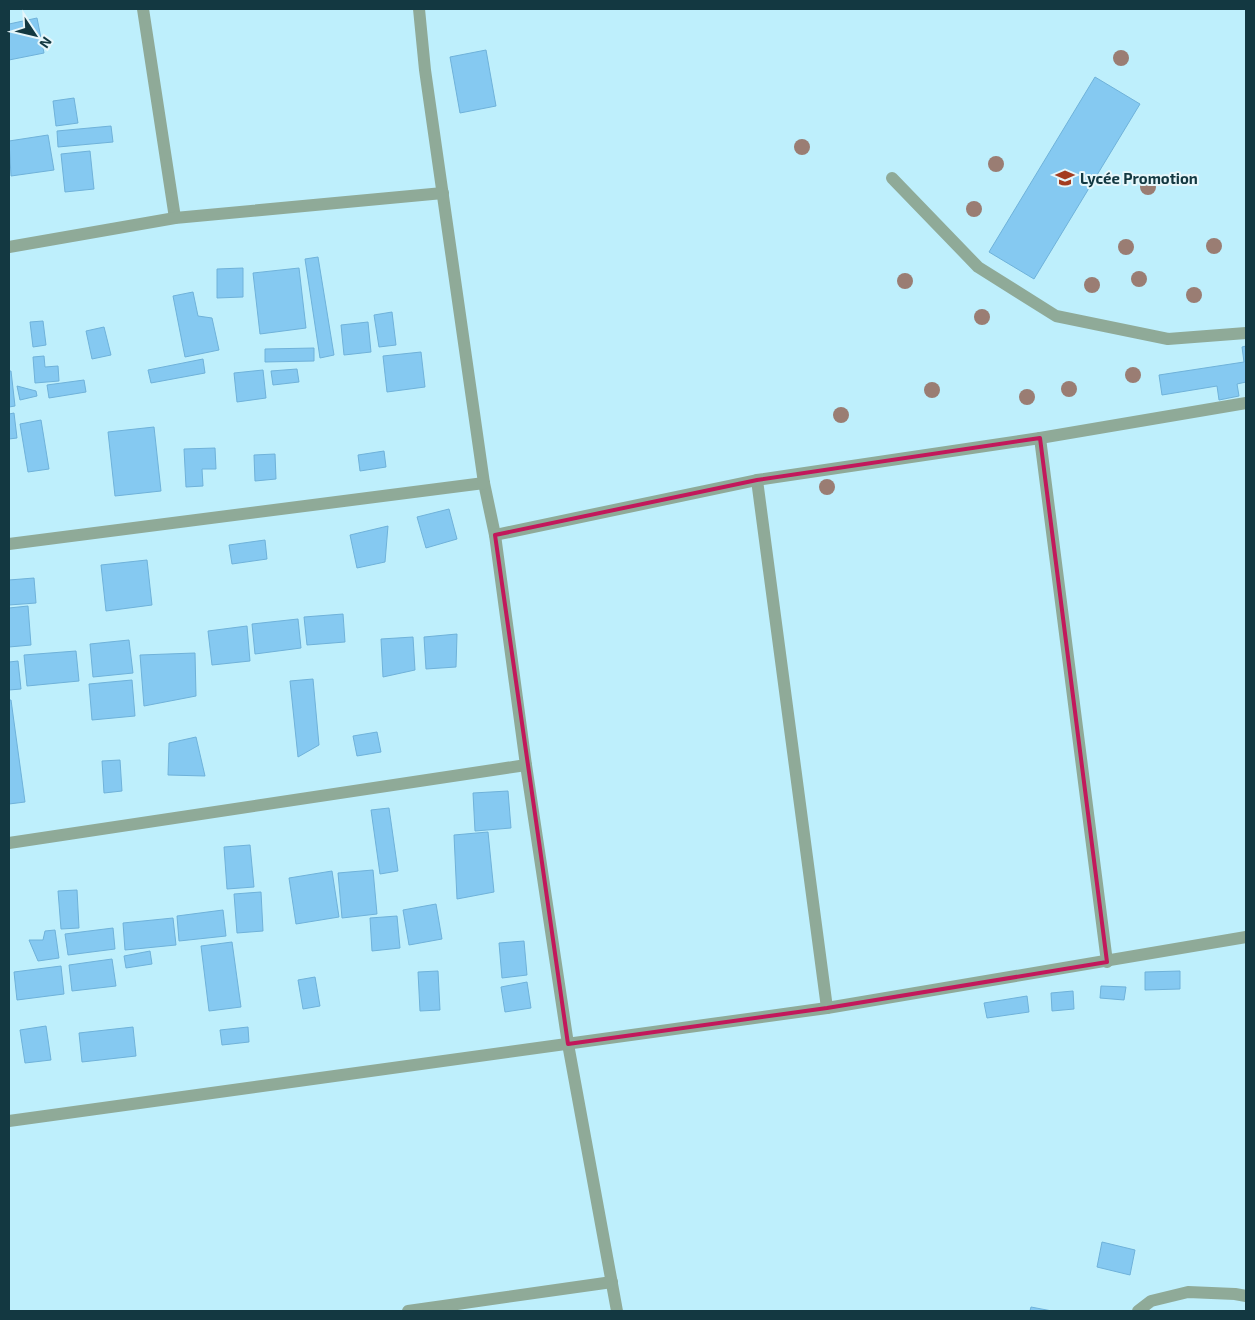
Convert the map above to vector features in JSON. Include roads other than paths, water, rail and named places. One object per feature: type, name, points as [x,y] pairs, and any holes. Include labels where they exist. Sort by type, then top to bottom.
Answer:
[{"type":"street","points":[[143,9],[175,218]]},
{"type":"street","points":[[419,9],[425,70],[442,193],[484,483],[495,535],[526,765],[568,1044],[617,1311]]},
{"type":"street","points":[[892,178],[978,267],[1056,316],[1168,339],[1246,333]]},
{"type":"street","points":[[9,248],[175,218],[442,193]]},
{"type":"street","points":[[495,535],[757,480],[1040,438],[1246,403]]},
{"type":"street","points":[[1040,438],[1107,962]]},
{"type":"street","points":[[757,480],[827,1008]]},
{"type":"street","points":[[9,544],[484,483]]},
{"type":"street","points":[[9,843],[526,765]]},
{"type":"street","points":[[9,1121],[827,1008],[1246,937]]},
{"type":"street","points":[[408,1311],[612,1282]]},
{"type":"street","points":[[1138,1311],[1151,1301],[1188,1292],[1246,1296]]},
{"type":"place","name":"Lycée Promotion","points":[[1065,178]]}]
